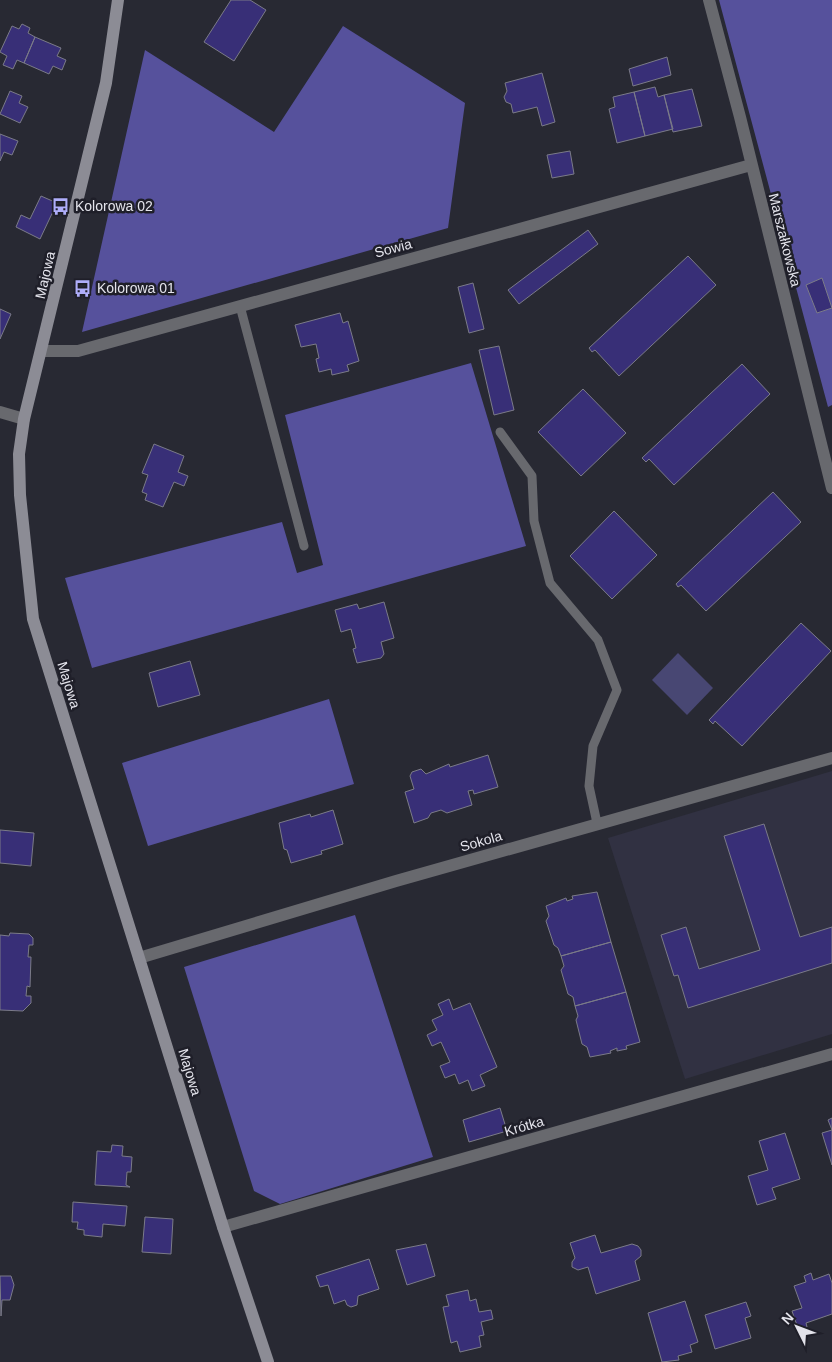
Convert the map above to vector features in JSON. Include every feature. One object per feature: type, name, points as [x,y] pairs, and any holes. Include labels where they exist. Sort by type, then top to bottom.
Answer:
[{"type":"street","name":"Majowa","points":[[118,0],[106,83],[24,419],[19,454],[20,495],[33,619],[223,1227],[268,1362]]},
{"type":"street","name":"Marszałkowska","points":[[709,0],[832,488]]},
{"type":"street","name":"Sowia","points":[[42,351],[78,351],[751,166]]},
{"type":"street","points":[[0,412],[24,419]]},
{"type":"street","name":"Sokola","points":[[139,958],[597,823],[832,758]]},
{"type":"street","name":"Krótka","points":[[223,1227],[832,1054]]},
{"type":"lane","points":[[240,306],[304,546]]},
{"type":"lane","points":[[500,432],[532,476],[534,521],[550,582],[598,640],[617,690],[593,746],[589,786],[597,823]]},
{"type":"shaded area","points":[[719,0],[832,0],[832,405],[828,407]]},
{"type":"shaded area","points":[[343,26],[465,103],[448,228],[82,332],[145,50],[274,132]]},
{"type":"shaded area","points":[[471,363],[526,546],[92,668],[65,578],[282,522],[297,573],[323,565],[285,415]]},
{"type":"shaded area","points":[[678,653],[713,688],[687,715],[652,680]]},
{"type":"shaded area","points":[[329,699],[354,784],[148,846],[122,763]]},
{"type":"shaded area","points":[[832,771],[832,1034],[685,1079],[608,838]]},
{"type":"shaded area","points":[[355,915],[433,1157],[280,1204],[254,1191],[184,967]]},
{"type":"building","points":[[231,0],[250,0],[266,10],[234,61],[204,42]]},
{"type":"building","points":[[22,24],[30,28],[28,33],[35,37],[24,63],[17,60],[13,69],[3,65],[7,56],[0,52],[12,26],[19,29]]},
{"type":"building","points":[[35,37],[61,48],[57,56],[66,60],[62,70],[53,66],[49,74],[24,63]]},
{"type":"building","points":[[667,57],[671,75],[633,86],[629,69]]},
{"type":"building","points":[[542,73],[555,122],[542,126],[537,107],[513,113],[511,104],[506,102],[504,97],[507,91],[505,83]]},
{"type":"building","points":[[655,87],[658,97],[664,95],[673,129],[645,136],[634,92]]},
{"type":"building","points":[[692,89],[702,126],[673,132],[664,95]]},
{"type":"building","points":[[10,91],[22,96],[19,103],[28,107],[20,123],[0,114]]},
{"type":"building","points":[[634,92],[645,136],[617,143],[609,109],[615,107],[613,97]]},
{"type":"building","points":[[0,134],[18,141],[12,155],[4,152],[0,161]]},
{"type":"building","points":[[570,151],[574,174],[552,178],[547,155]]},
{"type":"building","points":[[41,196],[57,203],[40,239],[16,227],[21,215],[30,219]]},
{"type":"building","points":[[588,230],[598,244],[519,304],[508,290]]},
{"type":"building","points":[[688,256],[716,285],[619,376],[595,350],[592,352],[589,348]]},
{"type":"building","points":[[822,278],[832,308],[817,313],[806,285]]},
{"type":"building","points":[[473,283],[484,329],[469,333],[458,287]]},
{"type":"building","points":[[0,309],[11,314],[0,339]]},
{"type":"building","points":[[340,313],[343,323],[348,321],[359,361],[347,365],[349,371],[332,375],[331,369],[319,372],[316,359],[319,358],[316,344],[301,347],[295,325]]},
{"type":"building","points":[[499,346],[514,410],[494,415],[479,350]]},
{"type":"building","points":[[742,364],[770,394],[674,485],[649,459],[646,462],[642,458]]},
{"type":"building","points":[[583,389],[626,433],[581,476],[538,432]]},
{"type":"building","points":[[154,444],[184,456],[178,472],[188,476],[184,486],[174,482],[163,507],[145,500],[147,494],[142,492],[148,475],[142,473]]},
{"type":"building","points":[[773,492],[801,522],[706,611],[681,585],[678,587],[676,584]]},
{"type":"building","points":[[614,511],[657,555],[612,599],[570,556]]},
{"type":"building","points":[[384,602],[394,638],[381,642],[384,654],[381,658],[357,663],[353,649],[356,648],[351,629],[341,632],[335,610],[357,604],[359,609]]},
{"type":"building","points":[[801,623],[831,651],[742,746],[715,721],[713,724],[709,720]]},
{"type":"building","points":[[190,661],[200,695],[158,707],[149,673]]},
{"type":"building","points":[[488,755],[498,787],[474,794],[473,790],[468,791],[472,805],[447,813],[441,810],[431,813],[428,818],[414,823],[405,792],[414,789],[410,776],[412,772],[421,769],[426,774],[449,764],[450,767]]},
{"type":"building","points":[[333,810],[343,844],[321,851],[322,854],[291,863],[287,850],[284,849],[279,823],[310,814],[311,817]]},
{"type":"building","points":[[764,824],[800,937],[832,927],[832,963],[688,1008],[678,975],[674,976],[661,935],[686,927],[699,969],[760,950],[724,836]]},
{"type":"building","points":[[0,830],[34,833],[31,866],[0,863]]},
{"type":"building","points":[[597,892],[611,942],[561,956],[558,948],[554,945],[546,921],[549,916],[546,906],[566,898],[567,901],[573,899],[572,896]]},
{"type":"building","points":[[10,933],[29,934],[33,938],[33,945],[29,945],[28,957],[31,957],[30,987],[27,986],[26,996],[31,996],[31,1003],[23,1011],[0,1010],[0,935],[9,936]]},
{"type":"building","points":[[611,942],[626,992],[575,1006],[573,997],[568,994],[561,970],[564,966],[561,956]]},
{"type":"building","points":[[626,992],[640,1042],[626,1046],[627,1049],[617,1051],[617,1048],[610,1051],[611,1053],[590,1057],[587,1047],[582,1044],[576,1020],[578,1016],[575,1006]]},
{"type":"building","points":[[449,999],[453,1010],[470,1003],[497,1067],[480,1075],[485,1086],[472,1091],[468,1080],[459,1084],[455,1074],[445,1078],[440,1066],[450,1062],[441,1042],[432,1046],[427,1035],[437,1030],[432,1020],[443,1015],[438,1004]]},
{"type":"building","points":[[500,1108],[507,1131],[469,1142],[463,1120]]},
{"type":"building","points":[[832,1118],[832,1130],[828,1120]]},
{"type":"building","points":[[832,1130],[832,1165],[822,1133]]},
{"type":"building","points":[[785,1133],[800,1179],[772,1188],[776,1199],[757,1205],[748,1176],[768,1170],[759,1141]]},
{"type":"building","points":[[112,1145],[123,1146],[122,1156],[132,1157],[131,1172],[127,1172],[126,1185],[130,1187],[95,1185],[97,1151],[111,1152]]},
{"type":"building","points":[[73,1202],[127,1206],[125,1226],[103,1224],[102,1237],[84,1235],[84,1230],[77,1229],[78,1222],[72,1222]]},
{"type":"building","points":[[145,1217],[173,1219],[171,1254],[142,1252]]},
{"type":"building","points":[[595,1235],[601,1253],[632,1244],[638,1246],[641,1250],[641,1256],[635,1261],[640,1280],[596,1294],[588,1267],[578,1270],[572,1267],[572,1262],[575,1258],[570,1243]]},
{"type":"building","points":[[426,1244],[435,1276],[407,1285],[396,1250]]},
{"type":"building","points":[[369,1259],[379,1289],[358,1296],[357,1305],[351,1307],[347,1305],[345,1300],[334,1304],[328,1285],[320,1287],[316,1276]]},
{"type":"building","points":[[811,1273],[813,1280],[829,1274],[832,1283],[832,1314],[806,1323],[807,1327],[799,1331],[792,1311],[802,1308],[794,1286],[806,1282],[804,1276]]},
{"type":"building","points":[[0,1276],[11,1276],[14,1285],[10,1300],[2,1300],[1,1316]]},
{"type":"building","points":[[468,1290],[470,1301],[476,1299],[479,1312],[491,1310],[493,1319],[481,1322],[484,1335],[479,1336],[481,1347],[460,1352],[457,1341],[451,1343],[443,1307],[449,1306],[446,1295]]},
{"type":"building","points":[[685,1301],[698,1342],[690,1345],[692,1352],[678,1356],[679,1360],[662,1362],[648,1313]]},
{"type":"building","points":[[746,1302],[751,1316],[745,1318],[751,1338],[715,1349],[705,1315]]},
{"type":"place","name":"Kolorowa 02","points":[[61,206]]},
{"type":"place","name":"Kolorowa 01","points":[[83,288]]}]
